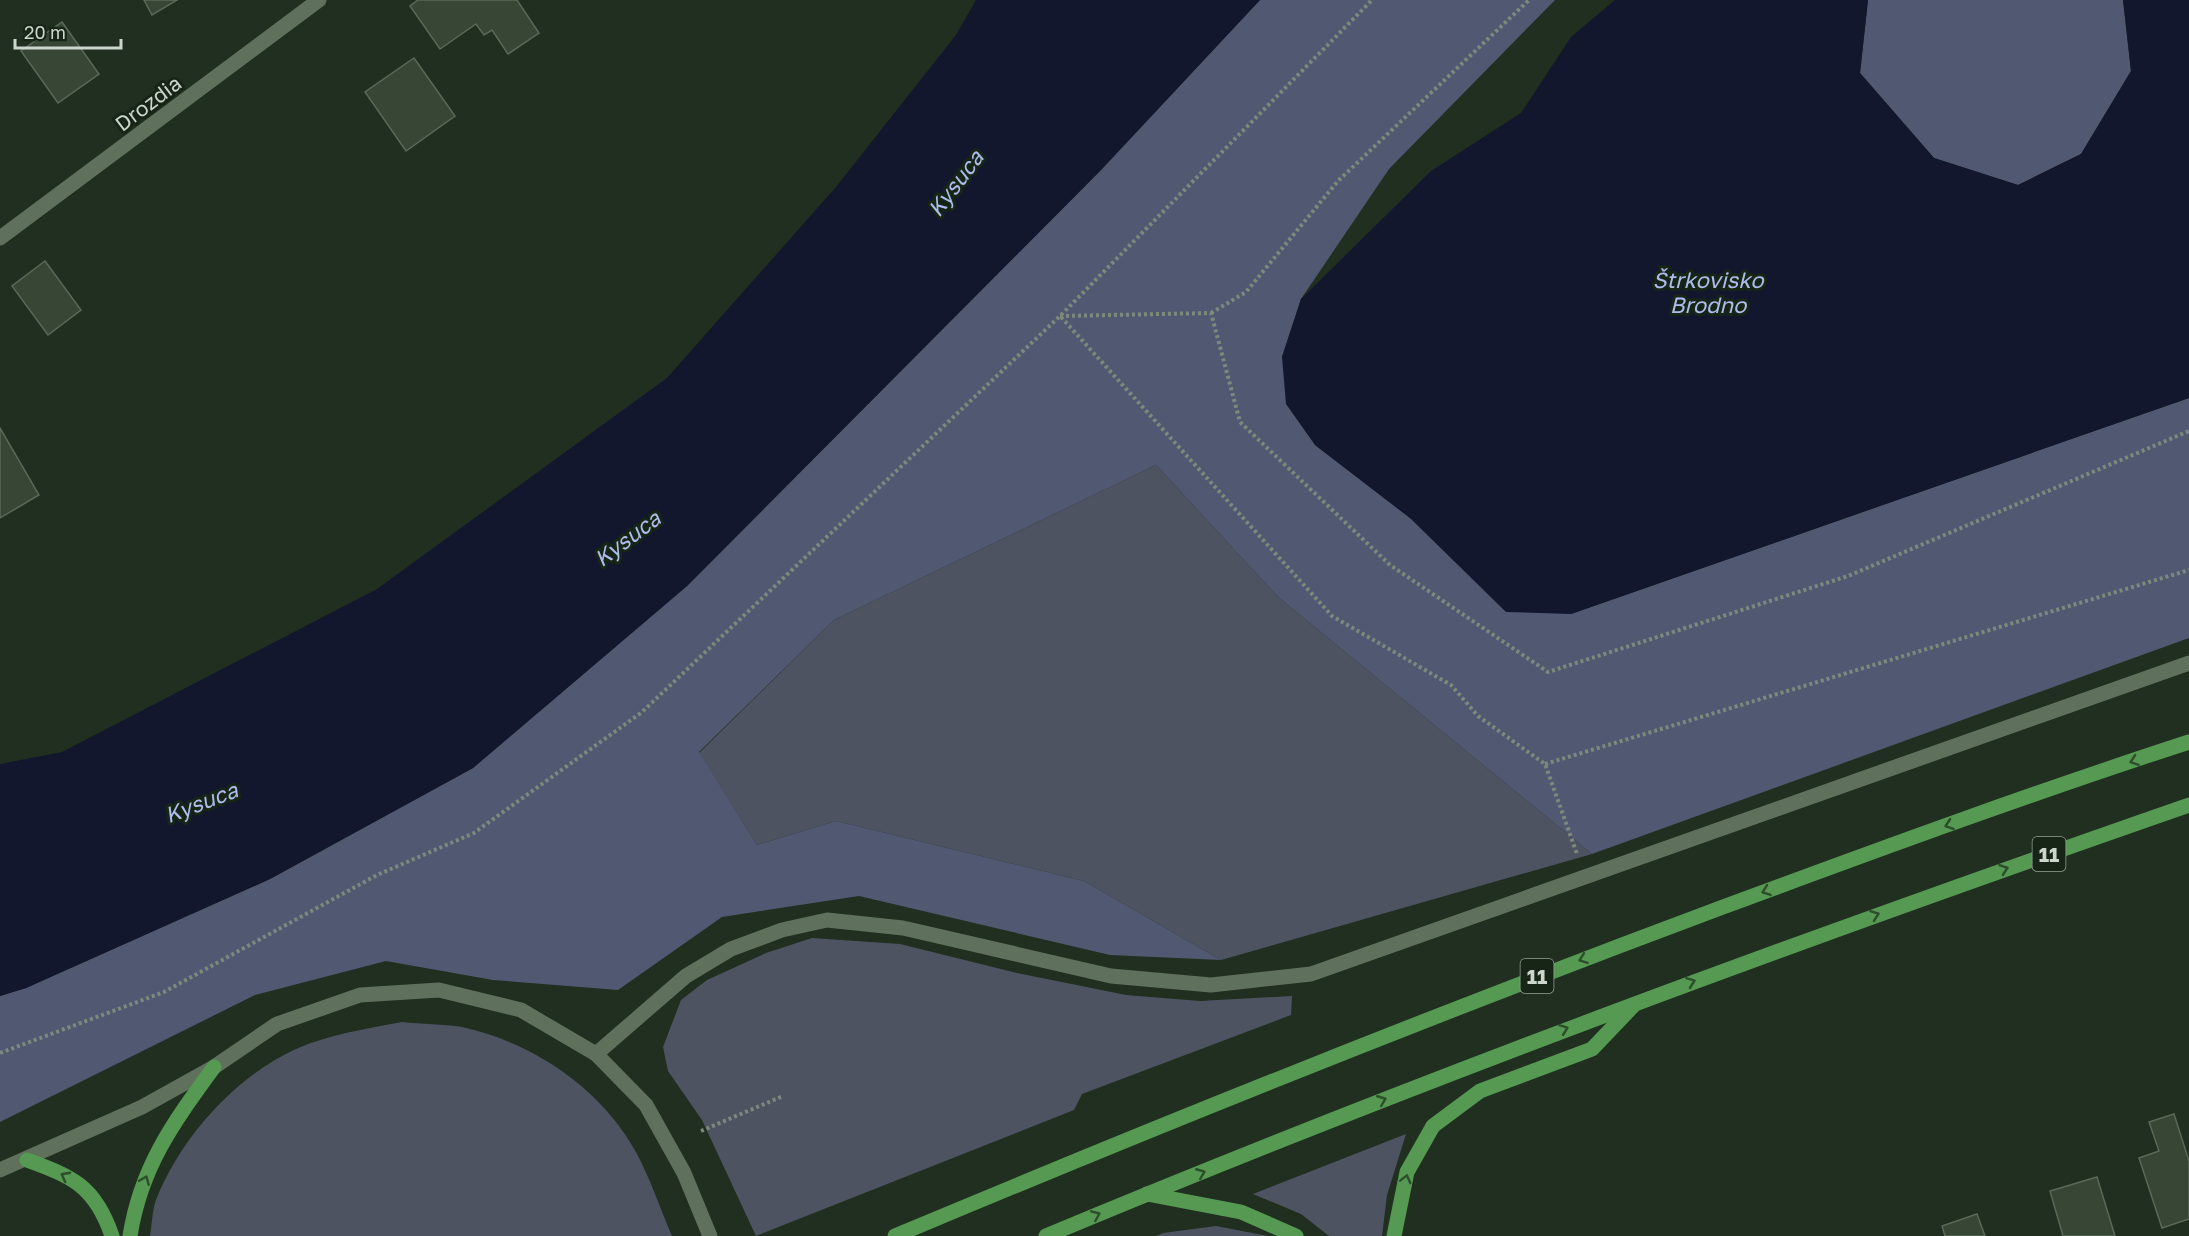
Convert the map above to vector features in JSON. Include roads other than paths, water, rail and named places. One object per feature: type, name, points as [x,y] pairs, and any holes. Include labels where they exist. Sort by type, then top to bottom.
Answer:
[{"type":"main road","name":"11","points":[[895,1236],[1113,1144],[1514,985],[1890,845],[2189,742]]},
{"type":"main road","name":"11","points":[[1046,1236],[1147,1194],[1636,1002],[1909,902],[2189,806]]},
{"type":"main road","points":[[1394,1236],[1407,1172],[1433,1126],[1480,1091],[1592,1049],[1636,1002]]},
{"type":"main road","points":[[130,1236],[135,1203],[154,1155],[214,1067]]},
{"type":"main road","points":[[27,1160],[68,1176],[91,1194],[106,1219],[112,1236]]},
{"type":"main road","points":[[1147,1194],[1241,1212],[1296,1236]]},
{"type":"street","name":"Drozdia","points":[[0,238],[319,0]]},
{"type":"street","points":[[596,1054],[686,976],[731,949],[782,930],[827,920],[903,928],[1111,976],[1211,985],[1311,974],[2189,663]]},
{"type":"street","points":[[0,1170],[27,1160],[142,1107],[214,1067],[277,1024],[360,995],[440,990],[521,1010],[596,1054],[646,1105],[684,1173],[710,1236]]},
{"type":"water","name":"Kysuca","points":[[976,0],[1260,0],[1101,170],[687,586],[473,768],[270,879],[26,988],[0,996],[0,764],[62,752],[377,589],[667,378],[836,187],[956,35]]},
{"type":"water","name":"Štrkovisko Brodno","points":[[1615,0],[1868,0],[1860,73],[1934,158],[2018,185],[2081,154],[2131,71],[2123,0],[2189,0],[2189,398],[1571,614],[1506,612],[1410,518],[1315,445],[1286,404],[1282,357],[1301,299],[1431,171],[1521,113],[1571,37]]}]
